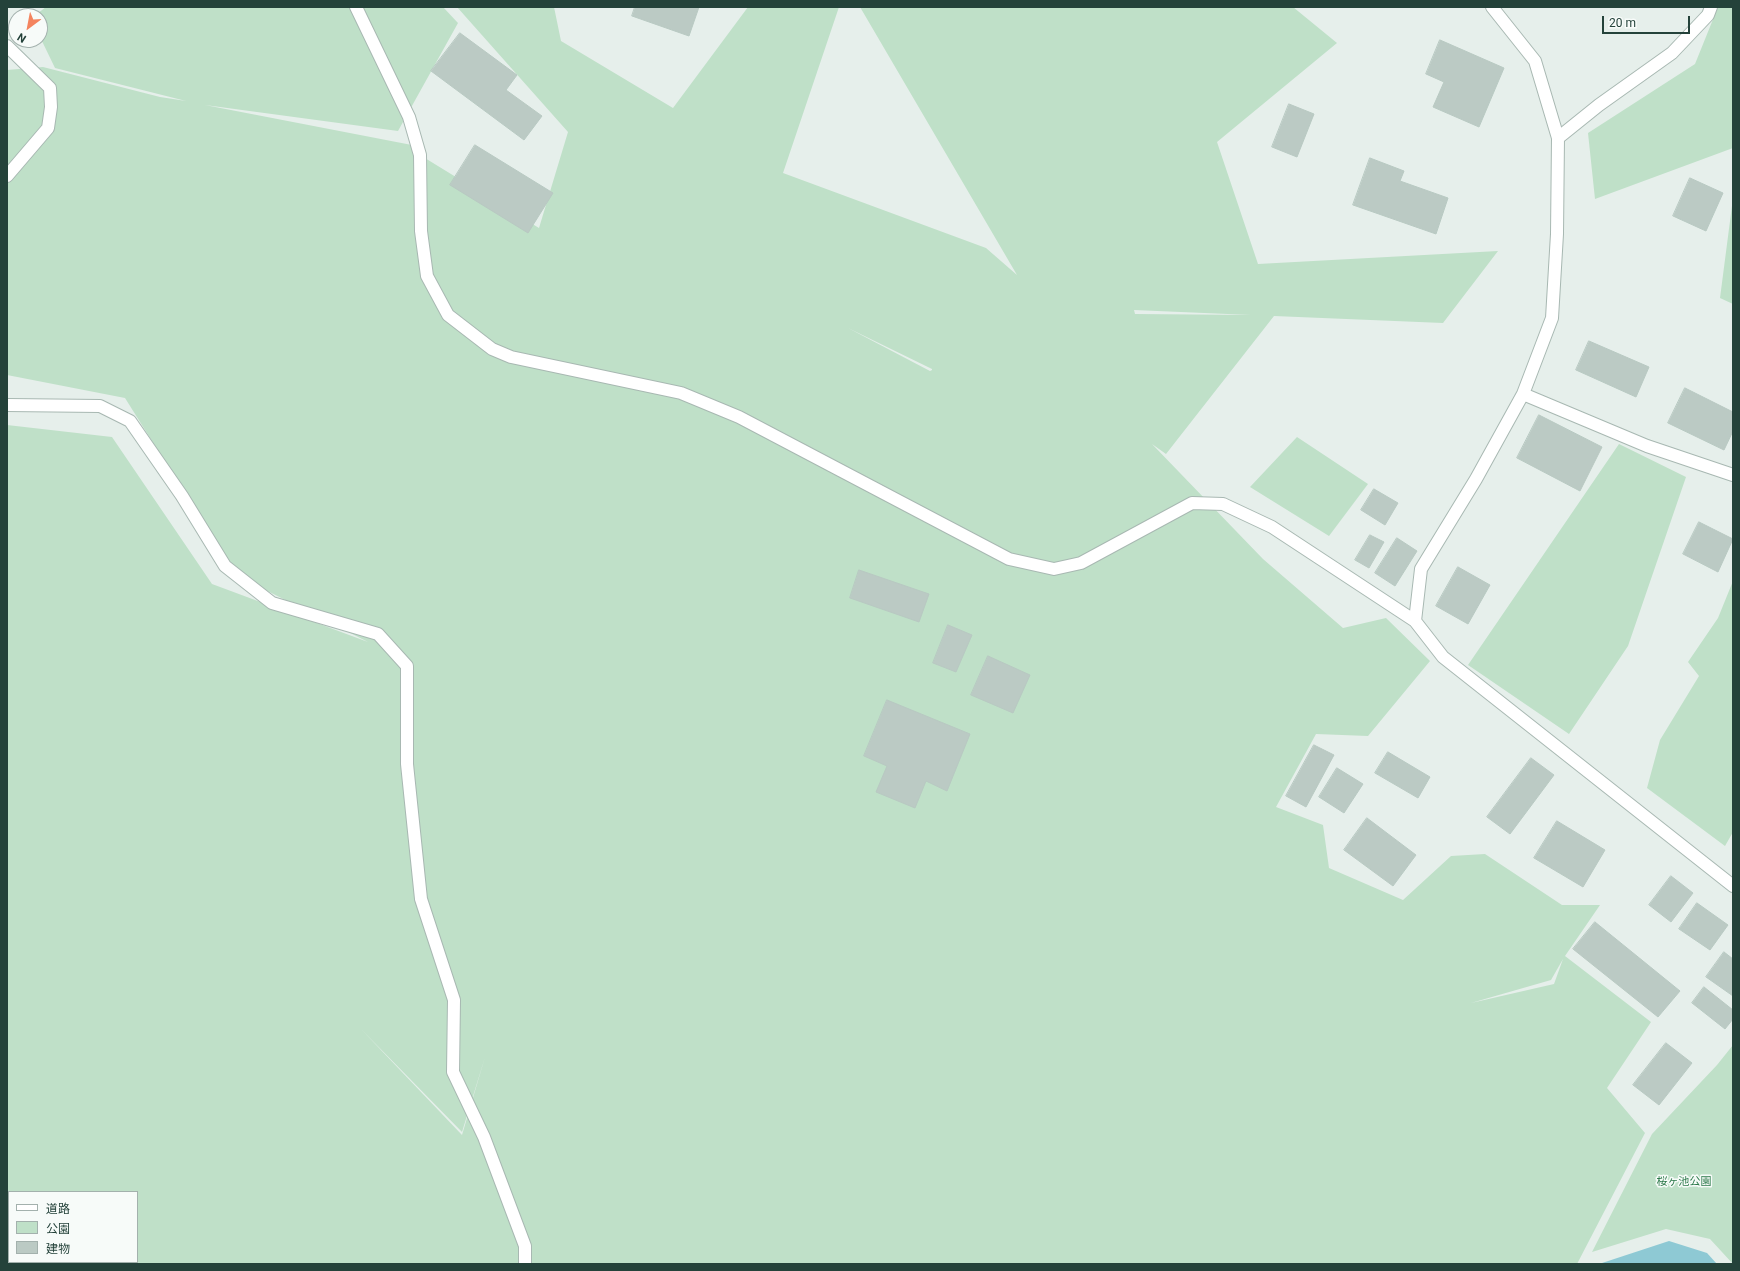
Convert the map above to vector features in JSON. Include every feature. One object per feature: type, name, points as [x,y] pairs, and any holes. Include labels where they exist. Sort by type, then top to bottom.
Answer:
[{"type":"street","points":[[356,7],[409,117],[420,155],[421,231],[427,276],[448,315],[492,349],[511,357],[681,393],[739,417],[1009,559],[1054,569],[1081,563],[1192,503],[1223,504],[1272,527],[1415,620],[1443,658],[1733,886]]},
{"type":"street","points":[[1415,620],[1421,569],[1476,479],[1523,394],[1552,318],[1557,234],[1558,138],[1535,61],[1492,7]]},
{"type":"street","points":[[1558,138],[1599,105],[1672,53],[1708,15],[1711,7]]},
{"type":"street","points":[[7,46],[50,88],[51,107],[48,128],[7,176]]},
{"type":"street","points":[[1523,394],[1647,446],[1733,475]]},
{"type":"street","points":[[7,405],[100,406],[130,421],[182,496],[225,566],[272,603],[378,634],[407,666],[407,764],[420,899],[454,1000],[453,1072],[484,1137],[525,1246],[524,1264]]},
{"type":"green space","points":[[46,7],[443,7],[458,23],[398,131],[205,105],[417,146],[420,155],[539,228],[568,132],[457,7],[554,7],[561,41],[673,108],[748,7],[839,7],[783,173],[986,248],[1017,275],[860,7],[1293,7],[1337,43],[1217,142],[1258,264],[1498,251],[1443,323],[1274,316],[1166,454],[1152,444],[1263,559],[1343,628],[1386,618],[1430,661],[1368,736],[1316,734],[1276,807],[1323,825],[1329,868],[1403,900],[1451,856],[1485,854],[1562,905],[1600,905],[1565,956],[1651,1022],[1607,1088],[1645,1133],[1577,1264],[7,1264],[7,425],[112,437],[212,584],[368,642],[236,575],[125,398],[7,375],[7,70],[43,67],[160,97],[186,101],[55,68],[45,48],[48,48],[48,8],[45,8]],"holes":[[[1134,310],[1251,315],[1135,314]],[[848,328],[932,369],[930,371]],[[1563,959],[1554,984],[1471,1003],[1551,980]],[[360,1028],[462,1132],[485,1057],[462,1135]]]},
{"type":"green space","points":[[1718,7],[1733,7],[1733,148],[1595,199],[1588,133],[1695,64]]},
{"type":"green space","points":[[1733,198],[1733,304],[1720,298]]},
{"type":"green space","points":[[1297,437],[1368,484],[1329,536],[1250,487]]},
{"type":"green space","points":[[1619,444],[1686,477],[1628,646],[1569,734],[1468,665]]},
{"type":"green space","points":[[1733,581],[1733,832],[1725,846],[1647,788],[1660,740],[1699,676],[1688,662],[1718,618]]},
{"type":"green space","name":"桜ヶ池公園","points":[[1733,1045],[1733,1264],[1710,1239],[1666,1229],[1592,1252],[1652,1134],[1717,1065]]},
{"type":"water","points":[[1669,1241],[1707,1253],[1717,1264],[1599,1264]]},
{"type":"building","points":[[635,7],[699,7],[689,36],[632,16]]},
{"type":"building","points":[[460,33],[517,75],[506,90],[542,116],[524,140],[431,71]]},
{"type":"building","points":[[1440,40],[1504,68],[1479,127],[1433,107],[1444,82],[1426,74]]},
{"type":"building","points":[[1289,104],[1314,114],[1297,157],[1272,147]]},
{"type":"building","points":[[475,145],[553,193],[528,233],[450,185]]},
{"type":"building","points":[[1370,158],[1404,171],[1400,181],[1448,198],[1436,234],[1353,205]]},
{"type":"building","points":[[1690,178],[1723,193],[1706,231],[1673,216]]},
{"type":"building","points":[[1589,341],[1649,367],[1636,397],[1576,370]]},
{"type":"building","points":[[1685,388],[1733,412],[1733,431],[1724,450],[1668,423]]},
{"type":"building","points":[[1539,415],[1602,447],[1580,491],[1517,458]]},
{"type":"building","points":[[1374,489],[1398,503],[1385,525],[1361,510]]},
{"type":"building","points":[[1699,522],[1733,539],[1718,572],[1683,554]]},
{"type":"building","points":[[1370,535],[1384,542],[1369,568],[1355,560]]},
{"type":"building","points":[[1397,538],[1417,551],[1395,586],[1375,573]]},
{"type":"building","points":[[1458,567],[1490,585],[1468,624],[1436,606]]},
{"type":"building","points":[[859,570],[929,594],[919,622],[850,598]]},
{"type":"building","points":[[948,625],[972,635],[956,672],[933,663]]},
{"type":"building","points":[[988,656],[1030,675],[1013,713],[971,695]]},
{"type":"building","points":[[887,700],[970,734],[947,791],[926,781],[915,808],[876,792],[887,766],[864,756]]},
{"type":"building","points":[[1314,745],[1334,755],[1306,807],[1286,796]]},
{"type":"building","points":[[1388,752],[1430,777],[1418,798],[1375,773]]},
{"type":"building","points":[[1531,758],[1554,775],[1510,834],[1487,817]]},
{"type":"building","points":[[1337,768],[1363,784],[1344,813],[1319,797]]},
{"type":"building","points":[[1367,818],[1416,855],[1393,886],[1344,850]]},
{"type":"building","points":[[1557,821],[1605,850],[1583,887],[1534,858]]},
{"type":"building","points":[[1671,876],[1693,893],[1671,922],[1649,905]]},
{"type":"building","points":[[1697,903],[1728,925],[1710,950],[1679,929]]},
{"type":"building","points":[[1595,922],[1680,991],[1658,1017],[1573,949]]},
{"type":"building","points":[[1724,952],[1733,959],[1733,996],[1706,977]]},
{"type":"building","points":[[1704,987],[1733,1010],[1733,1019],[1725,1029],[1692,1003]]},
{"type":"building","points":[[1666,1043],[1692,1063],[1659,1105],[1633,1085]]}]
